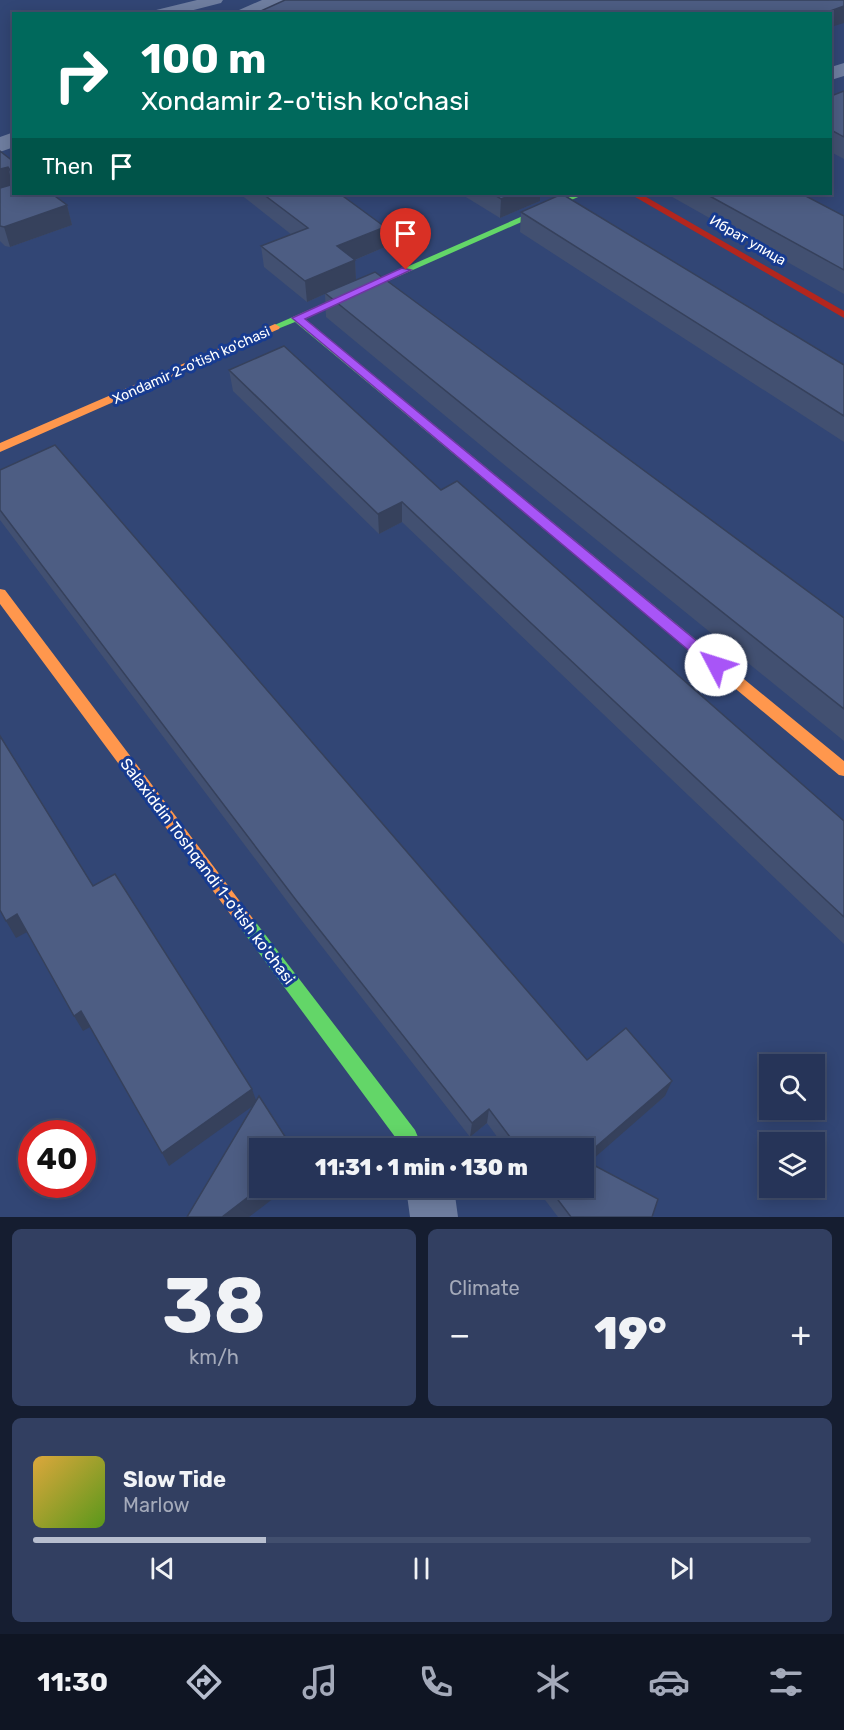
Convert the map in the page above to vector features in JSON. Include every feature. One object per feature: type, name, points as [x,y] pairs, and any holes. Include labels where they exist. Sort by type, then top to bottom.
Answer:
[{"type":"street","points":[[250,12],[277,0]]},
{"type":"street","name":"Xondamir 2-o'tish ko'chasi","points":[[0,448],[578,195]]},
{"type":"street","name":"Ибрат улица","points":[[637,195],[844,315]]},
{"type":"street","points":[[297,318],[844,770]]},
{"type":"street","name":"Salaxiddin Toshqandi 1-o'tish ko'chasi","points":[[0,594],[407,1138]]},
{"type":"street","points":[[431,1198],[434,1217]]},
{"type":"lane","points":[[165,12],[216,0]]},
{"type":"building","points":[[285,0],[844,0],[844,6],[828,12],[258,12]]},
{"type":"building","points":[[844,91],[844,137],[832,131],[832,96]]},
{"type":"building","points":[[0,151],[12,160],[12,172],[8,167],[0,169]]},
{"type":"building","points":[[12,185],[12,195],[53,195],[67,205],[4,227],[0,226],[0,188]]},
{"type":"building","points":[[264,195],[341,195],[385,227],[337,246],[355,260],[305,281],[261,246],[308,228]]},
{"type":"building","points":[[495,195],[511,195],[501,199]]},
{"type":"building","points":[[564,195],[844,365],[844,416],[521,212]]},
{"type":"building","points":[[708,195],[804,195],[844,216],[844,270]]},
{"type":"building","points":[[375,272],[844,618],[844,709],[325,293]]},
{"type":"building","points":[[284,346],[441,490],[457,481],[844,821],[844,917],[402,502],[378,514],[229,370]]},
{"type":"building","points":[[55,445],[587,1060],[626,1028],[672,1081],[594,1148],[594,1138],[511,1138],[489,1109],[472,1123],[296,900],[0,510],[0,470]]},
{"type":"building","points":[[0,736],[93,886],[115,874],[252,1089],[162,1153],[81,1011],[74,1016],[17,914],[6,921],[0,910]]},
{"type":"building","points":[[259,1096],[286,1138],[249,1138],[249,1196],[222,1217],[187,1217]]},
{"type":"building","points":[[594,1165],[658,1199],[652,1217],[571,1217],[557,1198],[594,1198]]},
{"type":"traffic: fast","points":[[275,327],[578,195]]},
{"type":"traffic: fast","points":[[297,318],[712,661]]},
{"type":"traffic: fast","points":[[248,925],[408,1138]]},
{"type":"traffic: slow","points":[[0,448],[275,327]]},
{"type":"traffic: slow","points":[[0,594],[248,925]]},
{"type":"traffic: slow","points":[[712,661],[844,770]]},
{"type":"traffic: jam","points":[[637,195],[844,315]]},
{"type":"route","points":[[406,270],[297,318],[716,665]]}]
